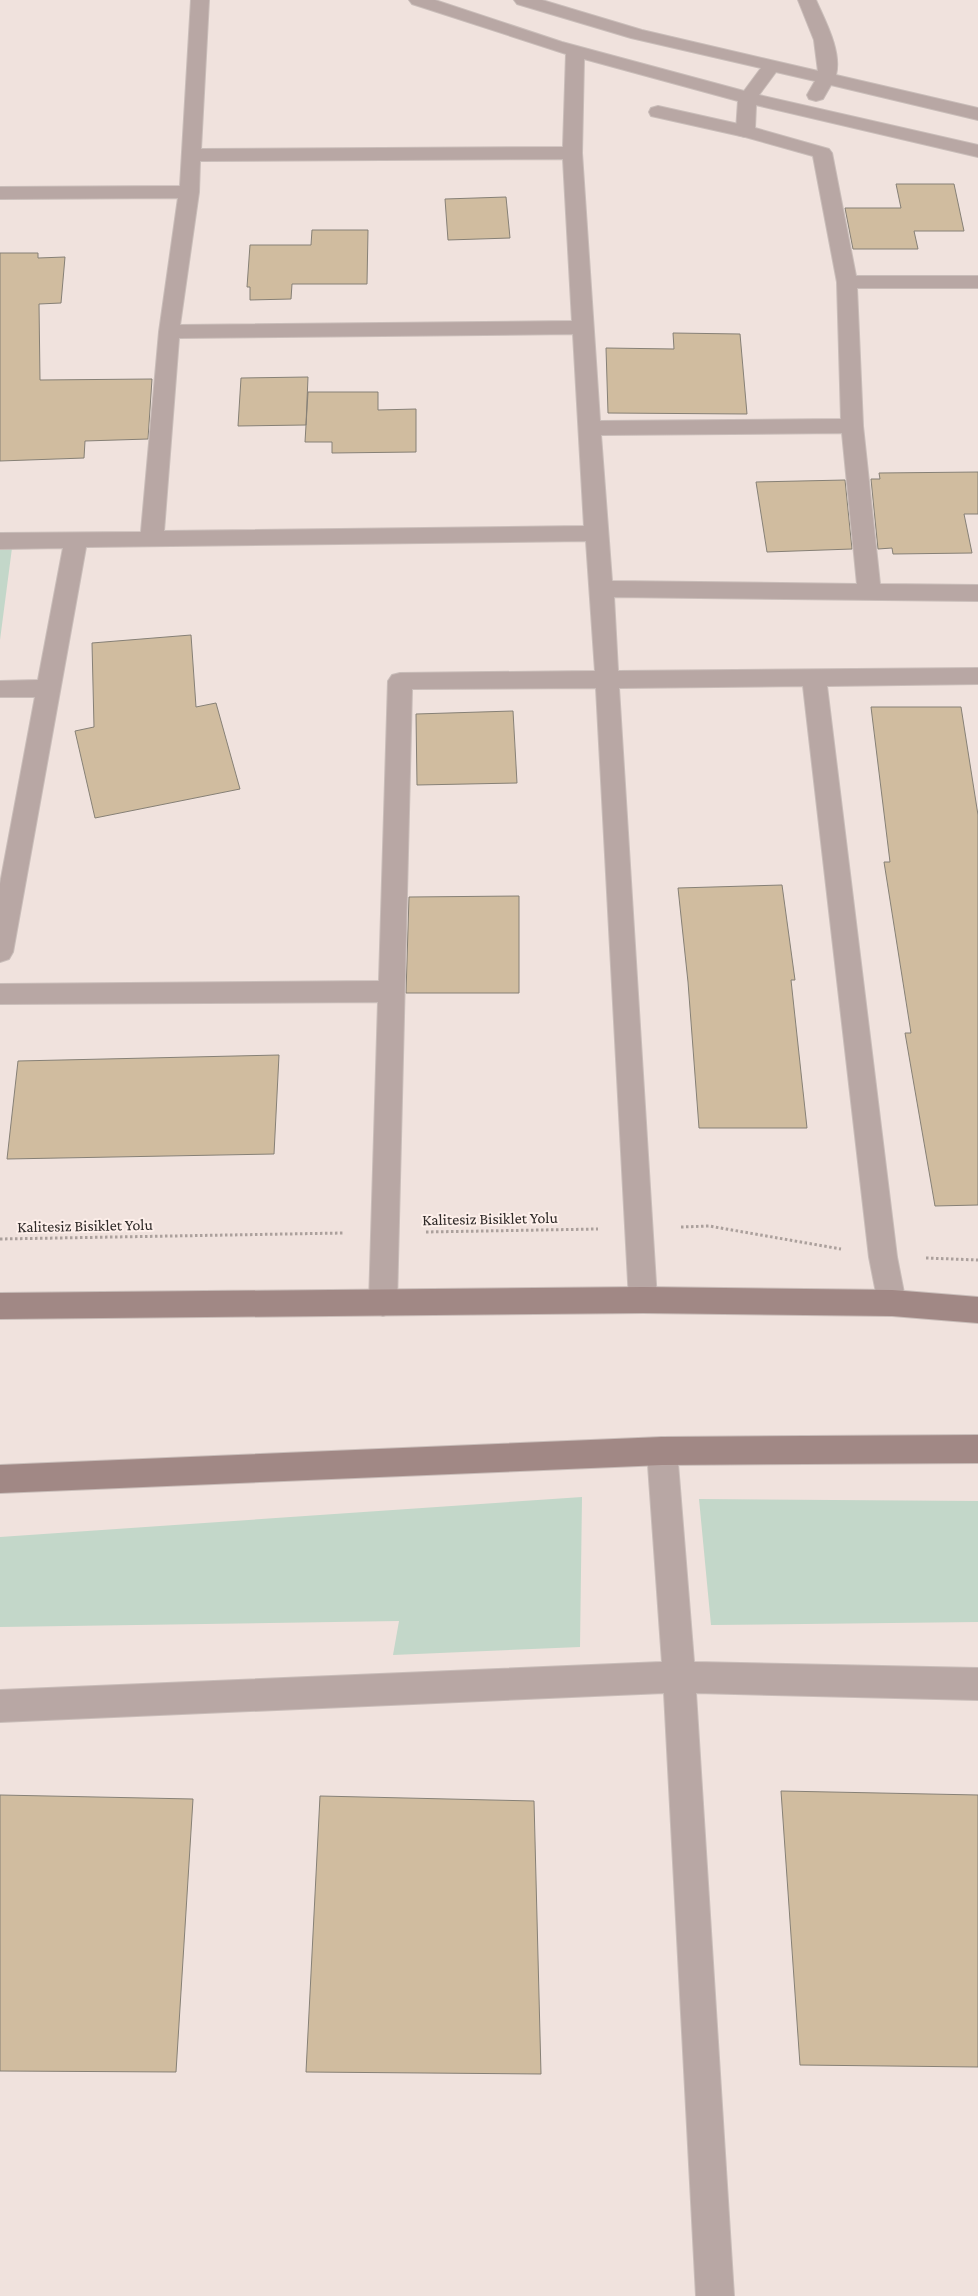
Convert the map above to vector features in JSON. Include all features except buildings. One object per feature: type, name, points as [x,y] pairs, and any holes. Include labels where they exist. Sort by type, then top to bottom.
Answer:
[{"type":"street","points":[[152,537],[169,332],[189,192],[200,0]]},
{"type":"street","points":[[418,0],[484,24],[746,98],[978,151]]},
{"type":"street","points":[[523,0],[637,34],[771,67],[978,114]]},
{"type":"street","points":[[807,0],[818,23],[828,66],[825,79],[807,113]]},
{"type":"street","points":[[575,51],[572,153],[596,533],[602,589],[642,1300]]},
{"type":"street","points":[[745,131],[746,98],[771,67]]},
{"type":"street","points":[[658,112],[745,131],[822,153],[847,282],[852,426],[868,591]]},
{"type":"street","points":[[191,155],[572,153]]},
{"type":"street","points":[[0,192],[189,192]]},
{"type":"street","points":[[847,282],[978,282]]},
{"type":"street","points":[[169,332],[584,327]]},
{"type":"street","points":[[590,428],[852,426]]},
{"type":"street","points":[[0,541],[152,537],[596,533]]},
{"type":"street","points":[[0,952],[76,540]]},
{"type":"street","points":[[602,589],[978,593]]},
{"type":"street","points":[[383,1303],[400,681],[978,676]]},
{"type":"street","points":[[814,677],[884,1257],[892,1303]]},
{"type":"street","points":[[0,689],[50,688]]},
{"type":"street","points":[[0,994],[391,991]]},
{"type":"street","points":[[0,1306],[642,1300],[892,1303],[978,1310]]},
{"type":"street","points":[[0,1479],[662,1451],[978,1449]]},
{"type":"street","points":[[662,1451],[679,1677],[715,2296]]},
{"type":"street","points":[[0,1706],[679,1677],[978,1684]]},
{"type":"path","name":"Kalitesiz Bisiklet Yolu","points":[[0,1239],[709,1226],[884,1257],[978,1260]]},
{"type":"green space","points":[[0,548],[12,548],[0,640]]},
{"type":"green space","points":[[582,1497],[580,1647],[393,1655],[399,1621],[0,1627],[0,1537]]},
{"type":"green space","points":[[699,1499],[978,1501],[978,1622],[711,1625]]}]
